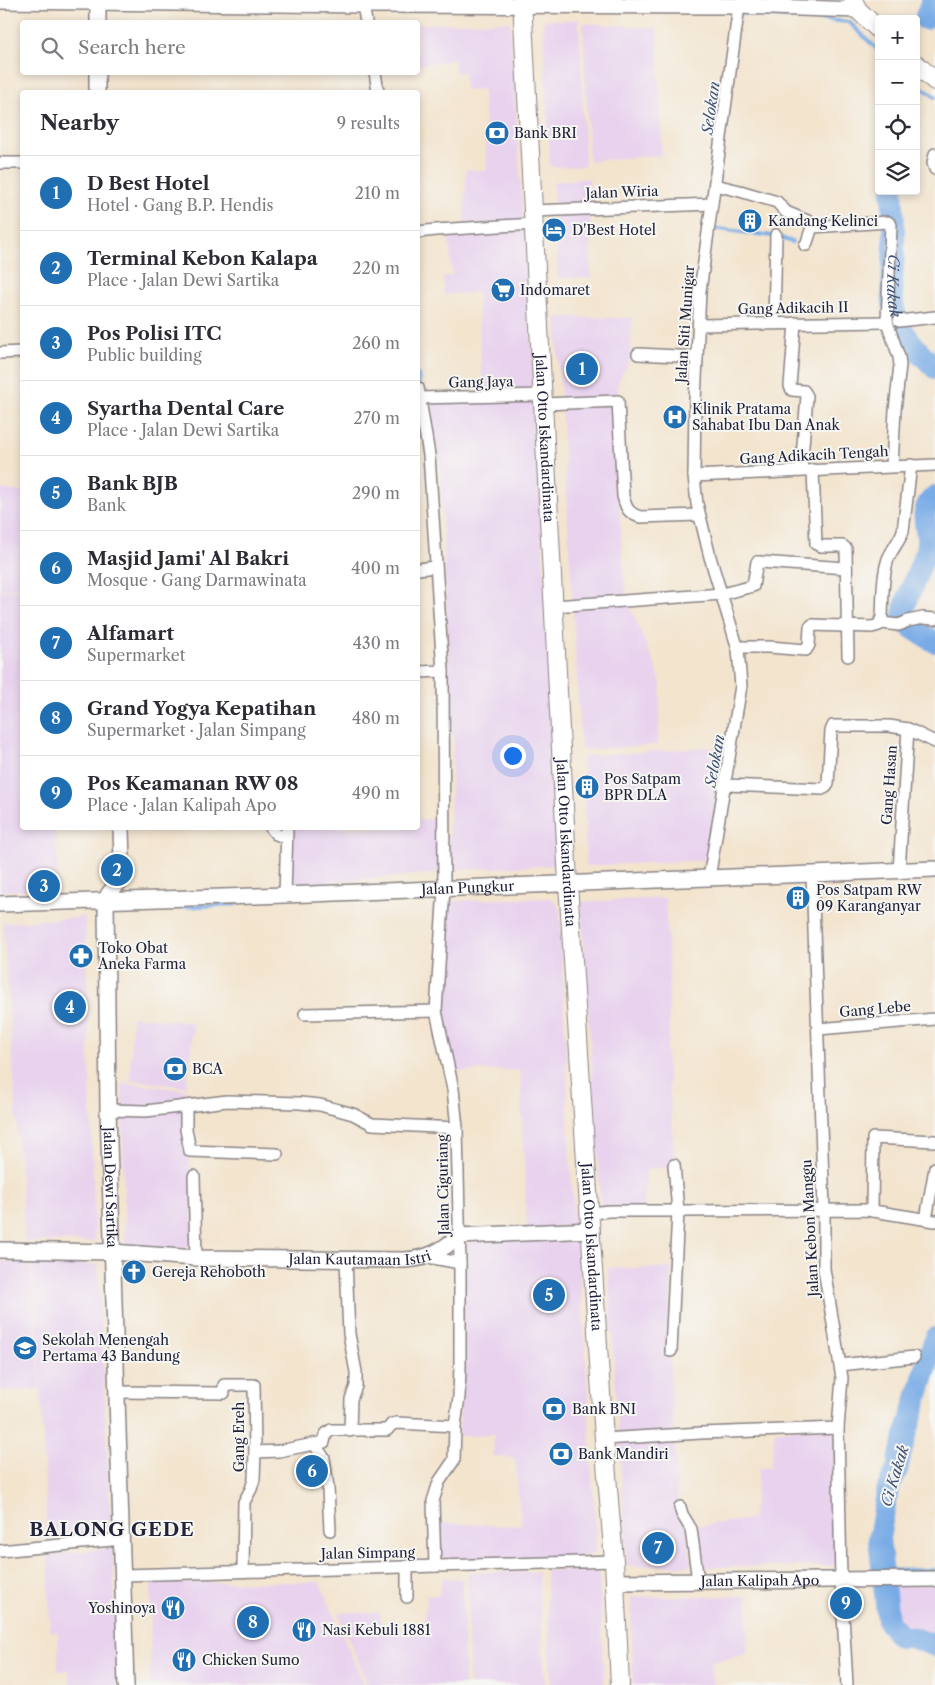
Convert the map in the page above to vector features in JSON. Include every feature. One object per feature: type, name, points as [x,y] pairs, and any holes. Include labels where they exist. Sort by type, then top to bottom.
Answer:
[{"type":"main road","points":[[0,1],[363,5],[395,2],[738,6],[855,5],[875,26]]},
{"type":"main road","points":[[98,3],[98,20]]},
{"type":"main road","name":"Jalan Otto Iskandardinata","points":[[522,3],[568,884],[604,1439],[614,1561],[620,1685]]},
{"type":"main road","points":[[920,67],[933,76]]},
{"type":"main road","points":[[97,75],[97,90]]},
{"type":"main road","points":[[106,900],[108,893],[118,885],[122,869],[121,830]]},
{"type":"main road","name":"Jalan Pungkur","points":[[0,904],[286,895],[935,869]]},
{"type":"main road","name":"Jalan Dewi Sartika","points":[[106,900],[108,1110],[126,1685]]},
{"type":"main road","points":[[459,1236],[591,1222]]},
{"type":"main road","name":"Jalan Kautamaan Istri","points":[[0,1250],[112,1252],[196,1258],[404,1260],[428,1257],[459,1236]]},
{"type":"main road","name":"Jalan Kalipah Apo","points":[[615,1582],[935,1580]]},
{"type":"street","points":[[363,5],[366,20]]},
{"type":"street","name":"Jalan Siti Munigar","points":[[709,878],[741,686],[738,650],[699,515],[694,476],[697,357],[700,291],[710,204],[738,6]]},
{"type":"street","points":[[375,75],[378,90]]},
{"type":"street","points":[[935,154],[933,163],[935,169]]},
{"type":"street","points":[[0,162],[20,163]]},
{"type":"street","points":[[714,185],[777,202],[786,212],[810,222],[812,227],[805,245]]},
{"type":"street","name":"Jalan Wiria","points":[[420,232],[534,218],[710,204]]},
{"type":"street","points":[[812,227],[888,222],[892,228],[887,322],[897,348],[900,365],[892,466]]},
{"type":"street","points":[[774,324],[776,235]]},
{"type":"street","points":[[899,321],[935,317]]},
{"type":"street","name":"Gang Adikacih II","points":[[699,325],[887,322]]},
{"type":"street","points":[[795,323],[790,386],[792,390],[804,391],[807,396],[809,471],[816,544],[846,547],[848,656]]},
{"type":"street","points":[[0,353],[20,352]]},
{"type":"street","points":[[638,354],[697,357]]},
{"type":"street","name":"Gang Jaya","points":[[420,393],[543,400],[618,401],[623,496],[626,507],[631,514],[640,517],[699,515]]},
{"type":"street","name":"Jalan Ciguriang","points":[[420,418],[431,489],[443,671],[444,888],[436,1011],[452,1089],[456,1128],[460,1263],[460,1366],[454,1460],[439,1482],[433,1501],[434,1566]]},
{"type":"street","points":[[879,625],[886,567],[890,553],[900,540],[903,532],[911,465]]},
{"type":"street","name":"Gang Adikacih Tengah","points":[[694,476],[935,465]]},
{"type":"street","points":[[554,606],[722,594],[753,586],[757,562],[846,568]]},
{"type":"street","points":[[420,569],[435,567]]},
{"type":"street","points":[[738,650],[769,647],[806,650],[809,645],[810,627],[812,625],[879,625],[924,618],[935,619]]},
{"type":"street","points":[[420,672],[443,671]]},
{"type":"street","name":"Gang Hasan","points":[[725,786],[822,789],[828,784],[831,731],[833,726],[889,726],[908,733],[899,871]]},
{"type":"street","points":[[908,733],[922,735],[935,742]]},
{"type":"street","points":[[273,830],[276,834],[286,833],[286,895]]},
{"type":"street","name":"Jalan Kebon Manggu","points":[[812,874],[824,1209],[824,1269],[842,1378],[838,1428],[841,1580],[847,1685]]},
{"type":"street","points":[[305,1014],[436,1011]]},
{"type":"street","name":"Gang Lebe","points":[[818,1029],[935,1019]]},
{"type":"street","points":[[108,1110],[146,1111],[228,1101],[300,1103],[320,1105],[353,1114],[372,1124],[456,1128]]},
{"type":"street","points":[[186,1106],[186,1129],[190,1152],[277,1154]]},
{"type":"street","points":[[872,1211],[873,1138],[935,1141]]},
{"type":"street","points":[[671,1351],[678,1211],[674,1165]]},
{"type":"street","points":[[591,1222],[609,1211],[824,1209],[872,1211],[930,1220],[935,1168]]},
{"type":"street","points":[[194,1176],[196,1258]]},
{"type":"street","points":[[428,1257],[460,1263]]},
{"type":"street","points":[[346,1260],[349,1334],[356,1372],[356,1386],[351,1399],[350,1431]]},
{"type":"street","points":[[840,1365],[914,1358]]},
{"type":"street","name":"Gang Ereh","points":[[117,1392],[224,1393],[224,1384],[254,1385],[254,1479],[244,1502],[243,1571]]},
{"type":"street","points":[[255,1452],[279,1451],[324,1442],[328,1431],[387,1430],[392,1424],[455,1426]]},
{"type":"street","points":[[604,1439],[838,1428]]},
{"type":"street","points":[[314,1444],[324,1458],[330,1530]]},
{"type":"street","points":[[680,1507],[682,1514],[692,1529],[698,1581]]},
{"type":"street","points":[[0,1551],[122,1538]]},
{"type":"street","name":"Jalan Simpang","points":[[123,1575],[614,1561]]},
{"type":"street","points":[[406,1566],[407,1597]]},
{"type":"shaded area","points":[[543,20],[579,20],[585,166],[550,167]]},
{"type":"shaded area","points":[[510,22],[523,221],[464,224],[466,169],[487,171],[483,89],[465,90],[464,72],[455,72],[454,60],[420,65],[420,24]]},
{"type":"shaded area","points":[[583,23],[657,28],[662,155],[589,161]]},
{"type":"shaded area","points":[[589,178],[591,278],[558,278],[553,182]]},
{"type":"shaded area","points":[[525,229],[560,865],[448,870],[453,744],[440,464],[432,427],[423,422],[422,396],[483,398],[477,292],[444,295],[443,277],[452,275],[448,230]]},
{"type":"shaded area","points":[[556,317],[632,318],[630,360],[619,380],[616,422],[621,538],[625,588],[631,610],[661,683],[658,745],[581,750]]},
{"type":"shaded area","points":[[0,489],[20,492],[20,588],[0,589]]},
{"type":"shaded area","points":[[20,590],[20,830],[55,830],[59,890],[0,891],[0,591]]},
{"type":"shaded area","points":[[730,746],[708,860],[586,866],[583,756]]},
{"type":"shaded area","points":[[420,819],[440,820],[441,873],[288,885],[290,830],[420,830]]},
{"type":"shaded area","points":[[550,898],[556,902],[560,911],[570,1160],[575,1226],[527,1229],[520,1070],[453,1071],[441,1015],[447,901]]},
{"type":"shaded area","points":[[665,898],[669,963],[669,1043],[666,1047],[675,1167],[646,1169],[644,1207],[601,1207],[581,902]]},
{"type":"shaded area","points":[[85,917],[95,1242],[25,1241],[3,923]]},
{"type":"shaded area","points":[[132,1016],[193,1023],[186,1087],[130,1080]]},
{"type":"shaded area","points":[[122,1083],[186,1090],[194,1248],[125,1249]]},
{"type":"shaded area","points":[[577,1235],[596,1529],[595,1553],[579,1557],[439,1560],[437,1523],[521,1526],[515,1458],[493,1456],[494,1435],[459,1436],[465,1270],[468,1241]]},
{"type":"shaded area","points":[[0,1261],[30,1262],[40,1389],[0,1391]]},
{"type":"shaded area","points":[[32,1262],[98,1265],[111,1533],[47,1537],[41,1389]]},
{"type":"shaded area","points":[[608,1268],[672,1268],[668,1332],[678,1509],[688,1522],[691,1566],[627,1566]]},
{"type":"shaded area","points":[[836,1427],[839,1566],[697,1567],[694,1526],[752,1519],[759,1468],[770,1468],[775,1431]]},
{"type":"shaded area","points":[[113,1548],[118,1685],[70,1685],[69,1670],[58,1671],[58,1631],[50,1632],[48,1555]]},
{"type":"shaded area","points":[[546,1570],[599,1571],[604,1685],[551,1685]]},
{"type":"shaded area","points":[[468,1572],[538,1572],[545,1685],[469,1685]]},
{"type":"shaded area","points":[[442,1578],[463,1579],[464,1685],[368,1685],[338,1612],[380,1613],[381,1624],[389,1624],[389,1631],[423,1631],[427,1596],[439,1595]]},
{"type":"shaded area","points":[[320,1582],[364,1685],[150,1685],[151,1583]]},
{"type":"shaded area","points":[[935,1585],[935,1642],[910,1638],[897,1627],[893,1586]]},
{"type":"shaded area","points":[[748,1596],[747,1654],[711,1662],[713,1685],[633,1685],[631,1597]]},
{"type":"waterway","name":"Ci Kakak","points":[[925,19],[932,0]]},
{"type":"waterway","name":"Selokan","points":[[742,13],[810,19]]},
{"type":"waterway","name":"Selokan","points":[[818,19],[849,22],[875,47]]},
{"type":"waterway","points":[[920,86],[935,97]]},
{"type":"waterway","name":"Ci Kakak","points":[[892,195],[894,220],[893,305],[900,326],[921,354],[935,368]]},
{"type":"waterway","name":"Selokan","points":[[711,228],[773,236]]},
{"type":"waterway","name":"Selokan","points":[[778,237],[792,242]]},
{"type":"waterway","name":"Ci Kakak","points":[[935,496],[926,509],[926,550],[903,615],[903,620],[912,628],[935,642]]},
{"type":"waterway","points":[[876,731],[906,734]]},
{"type":"waterway","points":[[112,911],[236,904]]},
{"type":"waterway","name":"Ci Kakak","points":[[935,1338],[897,1470],[888,1488],[879,1538],[888,1621],[900,1637],[910,1637],[935,1646]]},
{"type":"waterway","points":[[882,1571],[935,1570]]},
{"type":"place","name":"Bank BRI","points":[[497,133]]},
{"type":"place","name":"Kandang Kelinci","points":[[750,221]]},
{"type":"place","name":"D'Best Hotel","points":[[554,230]]},
{"type":"place","name":"Indomaret","points":[[503,290]]},
{"type":"place","name":"D Best Hotel","points":[[582,369]]},
{"type":"place","name":"Klinik Pratama Sahabat Ibu Dan Anak","points":[[675,417]]},
{"type":"place","name":"Pos Satpam BPR DLA","points":[[587,787]]},
{"type":"place","name":"Terminal Kebon Kalapa","points":[[117,870]]},
{"type":"place","name":"Pos Polisi ITC","points":[[44,886]]},
{"type":"place","name":"Pos Satpam RW 09 Karanganyar","points":[[798,898]]},
{"type":"place","name":"Toko Obat Aneka Farma","points":[[81,956]]},
{"type":"place","name":"Syartha Dental Care","points":[[70,1007]]},
{"type":"place","name":"BCA","points":[[175,1069]]},
{"type":"place","name":"Gereja Rehoboth","points":[[134,1272]]},
{"type":"place","name":"Bank BJB","points":[[549,1295]]},
{"type":"place","name":"Sekolah Menengah Pertama 43 Bandung","points":[[25,1348]]},
{"type":"place","name":"Bank BNI","points":[[554,1409]]},
{"type":"place","name":"Bank Mandiri","points":[[561,1454]]},
{"type":"place","name":"Masjid Jami' Al Bakri","points":[[312,1471]]},
{"type":"place","name":"Alfamart","points":[[658,1548]]},
{"type":"place","name":"Pos Keamanan RW 08","points":[[846,1603]]},
{"type":"place","name":"Yoshinoya","points":[[173,1608]]},
{"type":"place","name":"Grand Yogya Kepatihan","points":[[253,1622]]},
{"type":"place","name":"Nasi Kebuli 1881","points":[[304,1630]]},
{"type":"place","name":"Chicken Sumo","points":[[184,1660]]},
{"type":"district","name":"BALONG GEDE","points":[[112,1529]]}]
